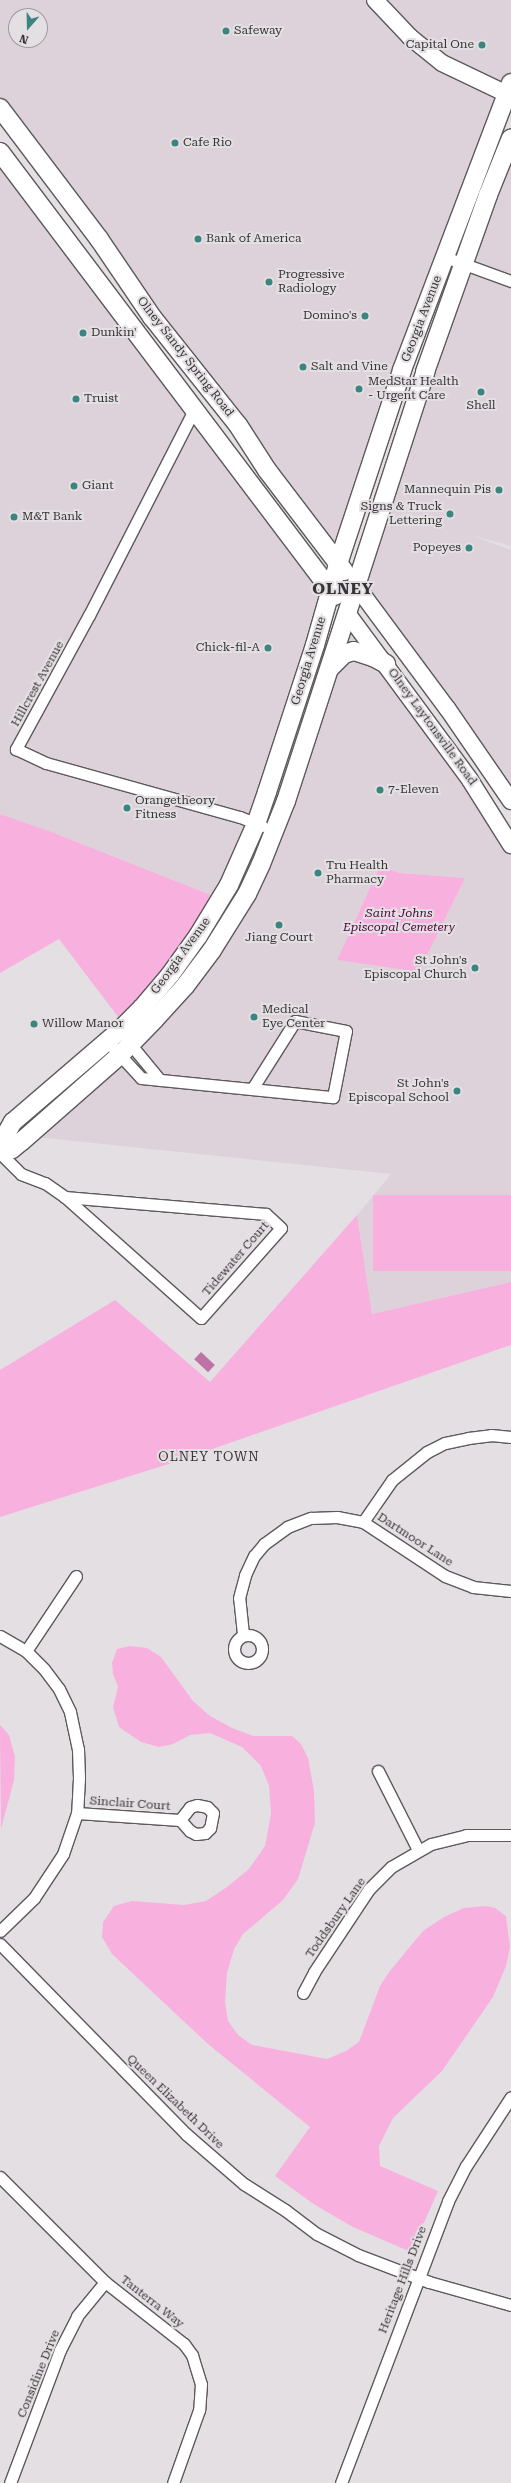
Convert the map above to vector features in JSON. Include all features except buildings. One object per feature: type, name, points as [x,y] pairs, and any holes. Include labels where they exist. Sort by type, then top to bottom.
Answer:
[{"type":"main road","points":[[364,0],[368,8],[376,15],[390,17]]},
{"type":"main road","points":[[375,0],[390,17],[442,63],[510,91]]},
{"type":"main road","name":"Georgia Avenue","points":[[0,1152],[12,1149],[22,1141],[119,1043],[198,936],[229,885],[256,824],[315,645],[338,564],[402,370],[510,91]]},
{"type":"main road","name":"Olney Sandy Spring Road","points":[[0,108],[99,239],[152,318],[238,424],[267,470],[357,587]]},
{"type":"main road","name":"Georgia Avenue","points":[[0,1145],[13,1122],[119,1043],[155,1019],[185,986],[216,945],[247,894],[274,833],[357,587],[410,419],[463,264],[511,138]]},
{"type":"main road","name":"Olney Sandy Spring Road","points":[[0,152],[347,613]]},
{"type":"main road","points":[[302,516],[324,531],[334,533],[344,527],[355,512]]},
{"type":"main road","name":"Olney Laytonsville Road","points":[[357,587],[447,708],[511,802]]},
{"type":"main road","name":"Olney Laytonsville Road","points":[[347,613],[470,780],[511,845]]},
{"type":"main road","points":[[329,668],[344,654],[354,651],[373,657],[386,664]]},
{"type":"street","points":[[445,257],[511,281]]},
{"type":"street","name":"Hillcrest Avenue","points":[[194,410],[86,622],[16,749],[46,763],[192,803],[256,824],[274,833]]},
{"type":"street","points":[[119,1043],[141,1078],[332,1097],[346,1031],[294,1021],[252,1088]]},
{"type":"street","points":[[119,1043],[160,1080]]},
{"type":"street","name":"Tidewater Court","points":[[0,1152],[20,1174],[46,1183],[65,1197],[201,1318],[281,1228],[266,1214],[65,1197]]},
{"type":"street","points":[[363,1522],[392,1480],[427,1452],[446,1443],[468,1438],[491,1435],[511,1437]]},
{"type":"street","name":"Dartmoor Lane","points":[[243,1634],[239,1598],[245,1575],[254,1556],[264,1544],[287,1526],[311,1518],[337,1517],[363,1522],[445,1576],[473,1587],[511,1591]]},
{"type":"street","points":[[26,1651],[76,1576]]},
{"type":"street","points":[[0,1636],[26,1651],[59,1689],[70,1712],[78,1749],[77,1813],[63,1854],[34,1898],[0,1932]]},
{"type":"street","points":[[378,1771],[418,1850]]},
{"type":"street","name":"Sinclair Court","points":[[77,1813],[180,1820]]},
{"type":"street","name":"Toddsbury Lane","points":[[303,1993],[314,1972],[369,1890],[391,1867],[418,1850],[431,1844],[466,1835],[511,1835]]},
{"type":"street","name":"Queen Elizabeth Drive","points":[[0,1944],[186,2134],[244,2184],[285,2210],[317,2234],[358,2255],[418,2278],[511,2305]]},
{"type":"street","name":"Heritage Hills Drive","points":[[341,2483],[448,2201],[466,2166],[511,2097]]},
{"type":"street","name":"Tanterra Way","points":[[0,2177],[105,2282],[184,2344],[192,2355],[201,2384],[200,2410],[172,2483]]},
{"type":"street","name":"Considine Drive","points":[[10,2483],[60,2350],[78,2316],[105,2282]]},
{"type":"shaded area","points":[[0,0],[511,0],[511,83],[338,564],[0,108]]},
{"type":"shaded area","points":[[511,138],[511,546],[471,535],[511,550],[511,801],[357,587]]},
{"type":"shaded area","points":[[0,152],[331,590],[221,899],[49,831],[0,814]]},
{"type":"shaded area","points":[[347,613],[511,845],[511,1282],[372,1314],[357,1215],[391,1174],[36,1137],[135,1050],[247,894]],"holes":[[[380,866],[400,873],[465,878],[419,972],[337,960]]]},
{"type":"shaded area","points":[[201,1352],[215,1365],[208,1372],[194,1359]]},
{"type":"green space","points":[[0,814],[49,831],[221,899],[125,1026],[59,939],[0,973]]},
{"type":"green space","name":"Saint Johns Episcopal Cemetery","points":[[380,866],[400,873],[465,878],[419,972],[337,960]]},
{"type":"green space","points":[[373,1195],[511,1195],[511,1271],[373,1271]]},
{"type":"green space","points":[[357,1215],[372,1314],[511,1282],[511,1345],[178,1461],[0,1517],[0,1370],[115,1300],[210,1382]]},
{"type":"green space","points":[[130,1646],[147,1648],[161,1657],[193,1701],[210,1716],[232,1728],[253,1736],[292,1736],[301,1744],[308,1758],[314,1791],[315,1823],[298,1879],[283,1900],[243,1934],[234,1949],[227,1973],[225,2002],[228,2021],[238,2035],[252,2045],[327,2059],[346,2051],[359,2042],[380,1986],[389,1972],[423,1931],[444,1917],[464,1908],[486,1906],[495,1908],[506,1916],[510,1947],[506,1966],[493,1997],[442,2071],[393,2118],[379,2146],[380,2166],[438,2191],[411,2252],[353,2227],[315,2205],[275,2176],[310,2127],[208,2044],[112,1954],[102,1937],[103,1922],[114,1906],[132,1901],[184,1905],[206,1901],[227,1887],[249,1869],[265,1846],[271,1814],[269,1786],[261,1766],[242,1747],[210,1733],[190,1735],[173,1744],[159,1747],[141,1742],[119,1727],[113,1707],[118,1687],[113,1674],[112,1663],[117,1649]]},
{"type":"green space","points":[[0,1725],[9,1735],[15,1757],[14,1780],[1,1829]]},
{"type":"place","name":"Safeway","points":[[226,31]]},
{"type":"place","name":"Capital One","points":[[482,45]]},
{"type":"place","name":"Cafe Rio","points":[[175,143]]},
{"type":"place","name":"Bank of America","points":[[198,239]]},
{"type":"place","name":"Progressive Radiology","points":[[269,282]]},
{"type":"place","name":"Domino's","points":[[365,316]]},
{"type":"place","name":"Dunkin'","points":[[83,333]]},
{"type":"place","name":"Salt and Vine","points":[[303,367]]},
{"type":"place","name":"MedStar Health - Urgent Care","points":[[359,389]]},
{"type":"place","name":"Shell","points":[[481,392]]},
{"type":"place","name":"Truist","points":[[76,399]]},
{"type":"place","name":"Giant","points":[[74,486]]},
{"type":"place","name":"Mannequin Pis","points":[[499,490]]},
{"type":"place","name":"Signs & Truck Lettering","points":[[450,514]]},
{"type":"place","name":"M&T Bank","points":[[14,517]]},
{"type":"place","name":"Popeyes","points":[[469,548]]},
{"type":"place","name":"Chick-fil-A","points":[[268,648]]},
{"type":"place","name":"7-Eleven","points":[[380,790]]},
{"type":"place","name":"Orangetheory Fitness","points":[[127,808]]},
{"type":"place","name":"Tru Health Pharmacy","points":[[318,873]]},
{"type":"place","name":"Jiang Court","points":[[279,925]]},
{"type":"place","name":"St John's Episcopal Church","points":[[475,968]]},
{"type":"place","name":"Medical Eye Center","points":[[254,1017]]},
{"type":"place","name":"Willow Manor","points":[[34,1024]]},
{"type":"place","name":"St John's Episcopal School","points":[[457,1091]]},
{"type":"district","name":"OLNEY","points":[[343,589]]},
{"type":"district","name":"OLNEY TOWN","points":[[209,1457]]}]
